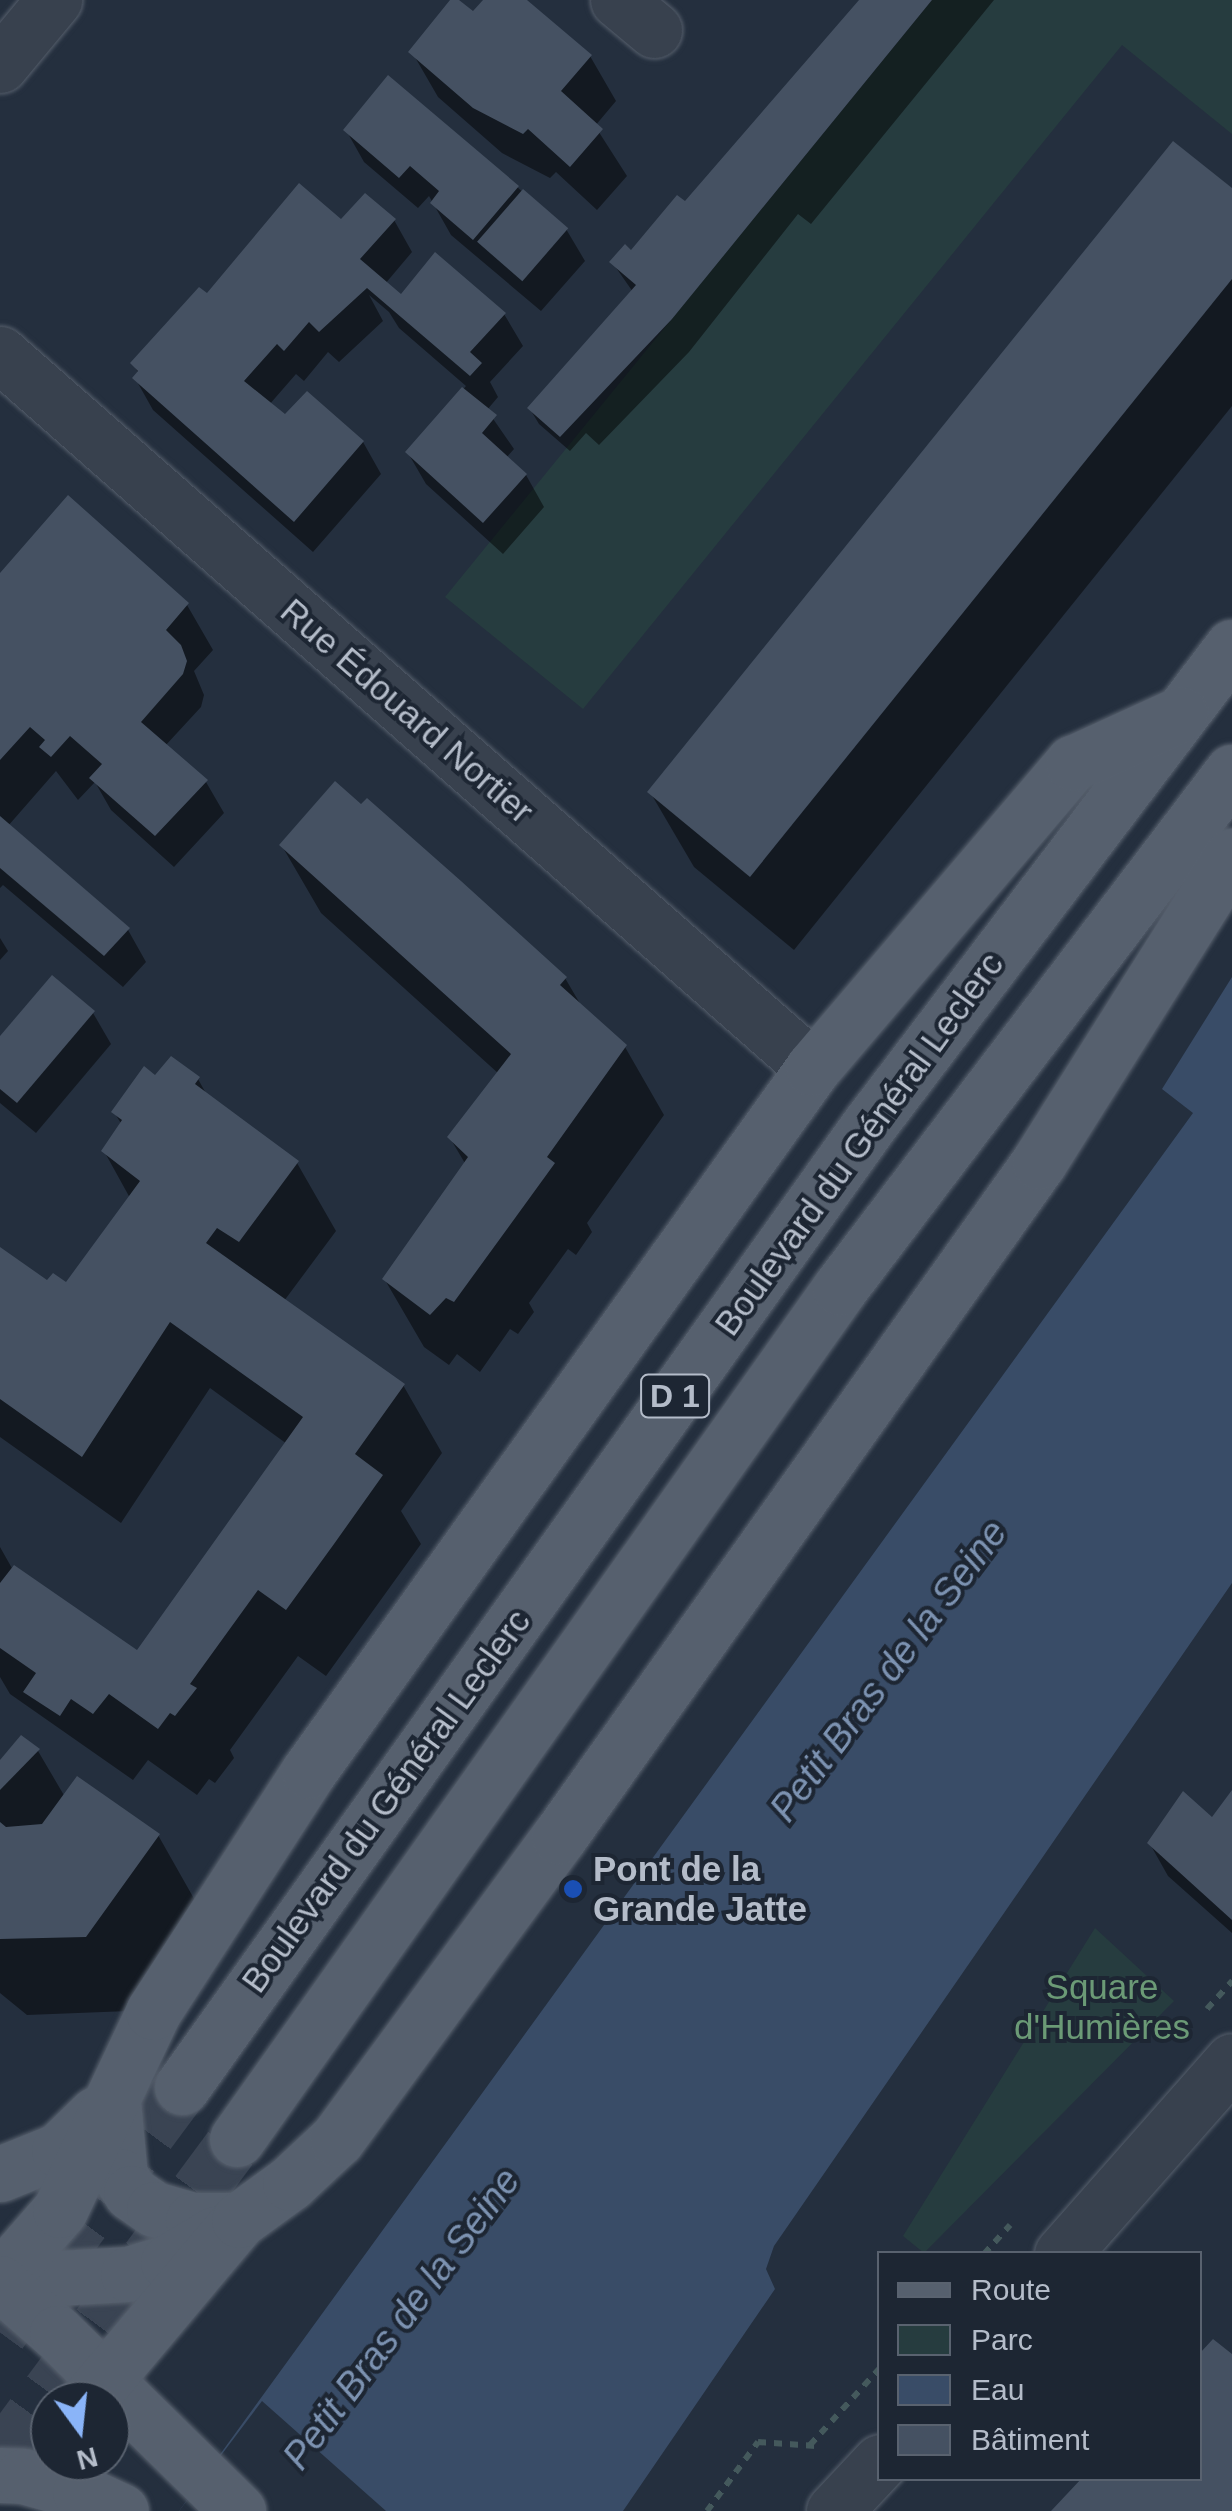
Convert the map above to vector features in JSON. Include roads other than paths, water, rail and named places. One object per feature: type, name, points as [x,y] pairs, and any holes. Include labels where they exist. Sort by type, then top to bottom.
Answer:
[{"type":"main road","name":"Boulevard du Général Leclerc","points":[[182,2087],[870,1125],[1232,647]]},
{"type":"main road","points":[[13,2277],[60,2210],[154,2012],[309,1771],[813,1068],[1073,763],[1180,714]]},
{"type":"main road","name":"Boulevard du Général Leclerc","points":[[237,2139],[840,1288],[1232,772]]},
{"type":"main road","points":[[13,2277],[128,2274],[168,2262],[239,2220],[290,2183],[337,2139],[559,1837],[1039,1162],[1232,856]]},
{"type":"main road","points":[[113,2098],[113,2139],[120,2176],[131,2193],[154,2209],[193,2220],[239,2220]]},
{"type":"main road","points":[[0,2174],[59,2150],[113,2098]]},
{"type":"main road","points":[[98,2381],[239,2220]]},
{"type":"main road","points":[[13,2277],[57,2333],[81,2381]]},
{"type":"main road","points":[[130,2425],[188,2466],[238,2511]]},
{"type":"street","points":[[0,65],[54,0]]},
{"type":"street","name":"Rue Édouard Nortier","points":[[0,354],[813,1068]]},
{"type":"street","points":[[1065,2251],[1232,2060]]},
{"type":"street","points":[[834,2511],[877,2465]]},
{"type":"water","name":"Petit Bras de la Seine","points":[[1232,977],[1232,1583],[774,2246],[766,2269],[775,2289],[623,2511],[179,2511],[1193,1113],[1162,1089]]},
{"type":"tunnel","points":[[0,2332],[182,2087]]},
{"type":"tunnel","points":[[0,2459],[237,2139]]},
{"type":"place","name":"Pont de la Grande Jatte","points":[[573,1889]]},
{"type":"park label","name":"Square d'Humières","points":[[1102,2007]]}]
